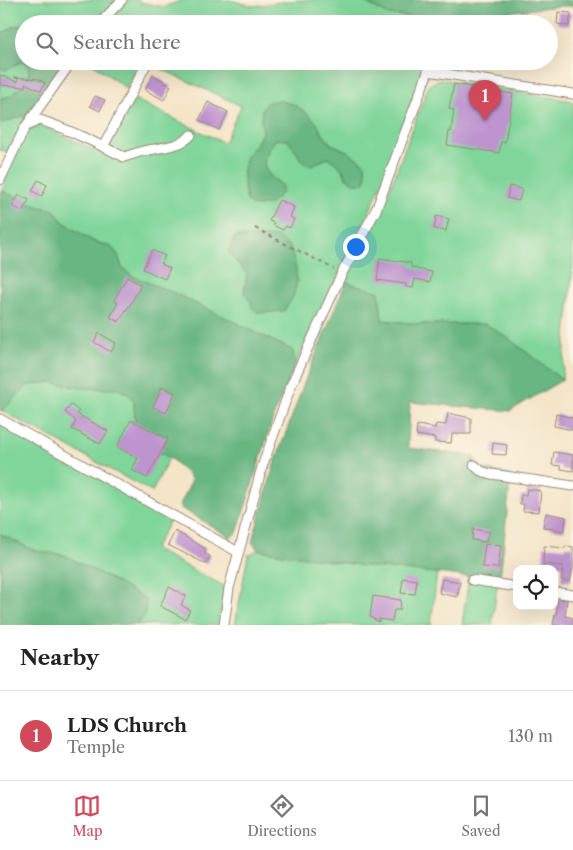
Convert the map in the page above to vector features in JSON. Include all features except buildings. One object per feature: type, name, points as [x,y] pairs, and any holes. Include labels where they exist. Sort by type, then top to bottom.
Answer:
[{"type":"street","points":[[108,15],[122,0]]},
{"type":"street","points":[[0,180],[2,168],[25,127],[66,70]]},
{"type":"street","points":[[103,147],[143,70]]},
{"type":"street","points":[[224,625],[229,588],[238,552],[262,467],[292,383],[342,273],[376,210],[428,71],[573,94]]},
{"type":"street","points":[[25,127],[40,120],[59,126],[124,157],[143,151],[169,147],[188,140],[191,135]]},
{"type":"street","points":[[0,419],[238,552]]},
{"type":"street","points":[[474,465],[481,471],[491,474],[573,486]]},
{"type":"street","points":[[472,580],[513,586]]},
{"type":"street","points":[[558,593],[573,595]]},
{"type":"path","points":[[255,228],[342,273]]},
{"type":"green space","points":[[7,0],[116,0],[102,15],[15,15],[15,26],[0,35],[0,2]]},
{"type":"green space","points":[[127,0],[138,0],[164,7],[183,0],[230,0],[253,6],[296,0],[361,0],[389,15],[113,15]]},
{"type":"green space","points":[[361,0],[573,0],[573,6],[482,15],[389,15]]},
{"type":"green space","points":[[15,26],[15,65],[6,70],[0,68],[0,35]]},
{"type":"green space","points":[[15,65],[15,70],[29,70],[29,75],[12,95],[0,99],[0,68],[6,70]]},
{"type":"green space","points":[[29,70],[60,70],[28,115],[0,123],[0,99],[12,95],[29,75]]},
{"type":"green space","points":[[101,70],[136,70],[127,89]]},
{"type":"green space","points":[[163,70],[423,70],[387,171],[371,208],[296,363],[292,350],[174,293],[132,276],[122,268],[118,255],[111,247],[93,241],[75,230],[62,221],[54,210],[39,207],[2,191],[7,171],[28,129],[40,125],[106,155],[134,99],[224,143],[241,106]],"holes":[[[316,123],[331,144],[347,151],[346,178],[340,167],[332,160],[328,158],[311,165],[304,163],[288,140],[276,139],[267,153],[264,164],[269,174],[281,185],[247,200],[243,171],[246,157],[257,143],[263,131]],[[235,237],[256,238],[244,293],[247,274],[228,252]]]},
{"type":"green space","points":[[440,79],[573,101],[573,266],[562,380],[508,338],[486,325],[419,324],[382,320],[379,292],[346,282],[380,214],[429,85]]},
{"type":"green space","points":[[278,100],[295,105],[308,114],[317,123],[321,132],[331,144],[347,151],[365,164],[366,179],[364,183],[351,182],[339,166],[328,158],[311,165],[304,163],[288,140],[276,139],[267,153],[264,164],[269,174],[282,185],[282,193],[270,204],[251,205],[247,200],[244,188],[243,171],[246,157],[263,132],[262,110],[266,103]]},
{"type":"green space","points":[[28,115],[7,152],[0,150],[0,123]]},
{"type":"green space","points":[[2,191],[39,207],[54,210],[62,221],[75,230],[93,241],[111,247],[118,255],[122,268],[132,276],[174,293],[292,350],[296,363],[276,409],[237,533],[230,537],[179,507],[192,480],[170,458],[159,452],[146,449],[135,423],[134,401],[129,394],[118,389],[79,388],[52,382],[28,385],[2,411],[0,410],[0,196]]},
{"type":"green space","points":[[235,237],[277,237],[290,247],[296,269],[297,282],[293,297],[284,311],[258,313],[252,308],[251,302],[244,293],[247,274],[228,252]]},
{"type":"green space","points":[[346,282],[379,292],[382,320],[419,324],[486,324],[508,338],[562,380],[510,411],[410,402],[408,448],[473,456],[482,469],[511,475],[500,578],[469,577],[372,567],[258,550],[252,542],[275,462],[306,378]]},
{"type":"green space","points":[[52,382],[79,388],[118,389],[129,394],[134,401],[135,423],[146,449],[161,453],[169,458],[152,492],[2,411],[28,385]]},
{"type":"green space","points":[[2,424],[172,517],[154,549],[224,586],[220,625],[136,625],[145,615],[116,582],[64,555],[35,551],[0,534],[0,425]]},
{"type":"green space","points":[[0,534],[35,551],[64,555],[116,582],[146,600],[145,615],[136,625],[0,625]]},
{"type":"green space","points":[[258,550],[372,567],[437,573],[431,625],[235,625],[248,555]]},
{"type":"green space","points":[[469,577],[500,578],[492,625],[462,625]]},
{"type":"place","name":"LDS Church","points":[[485,121]]}]
